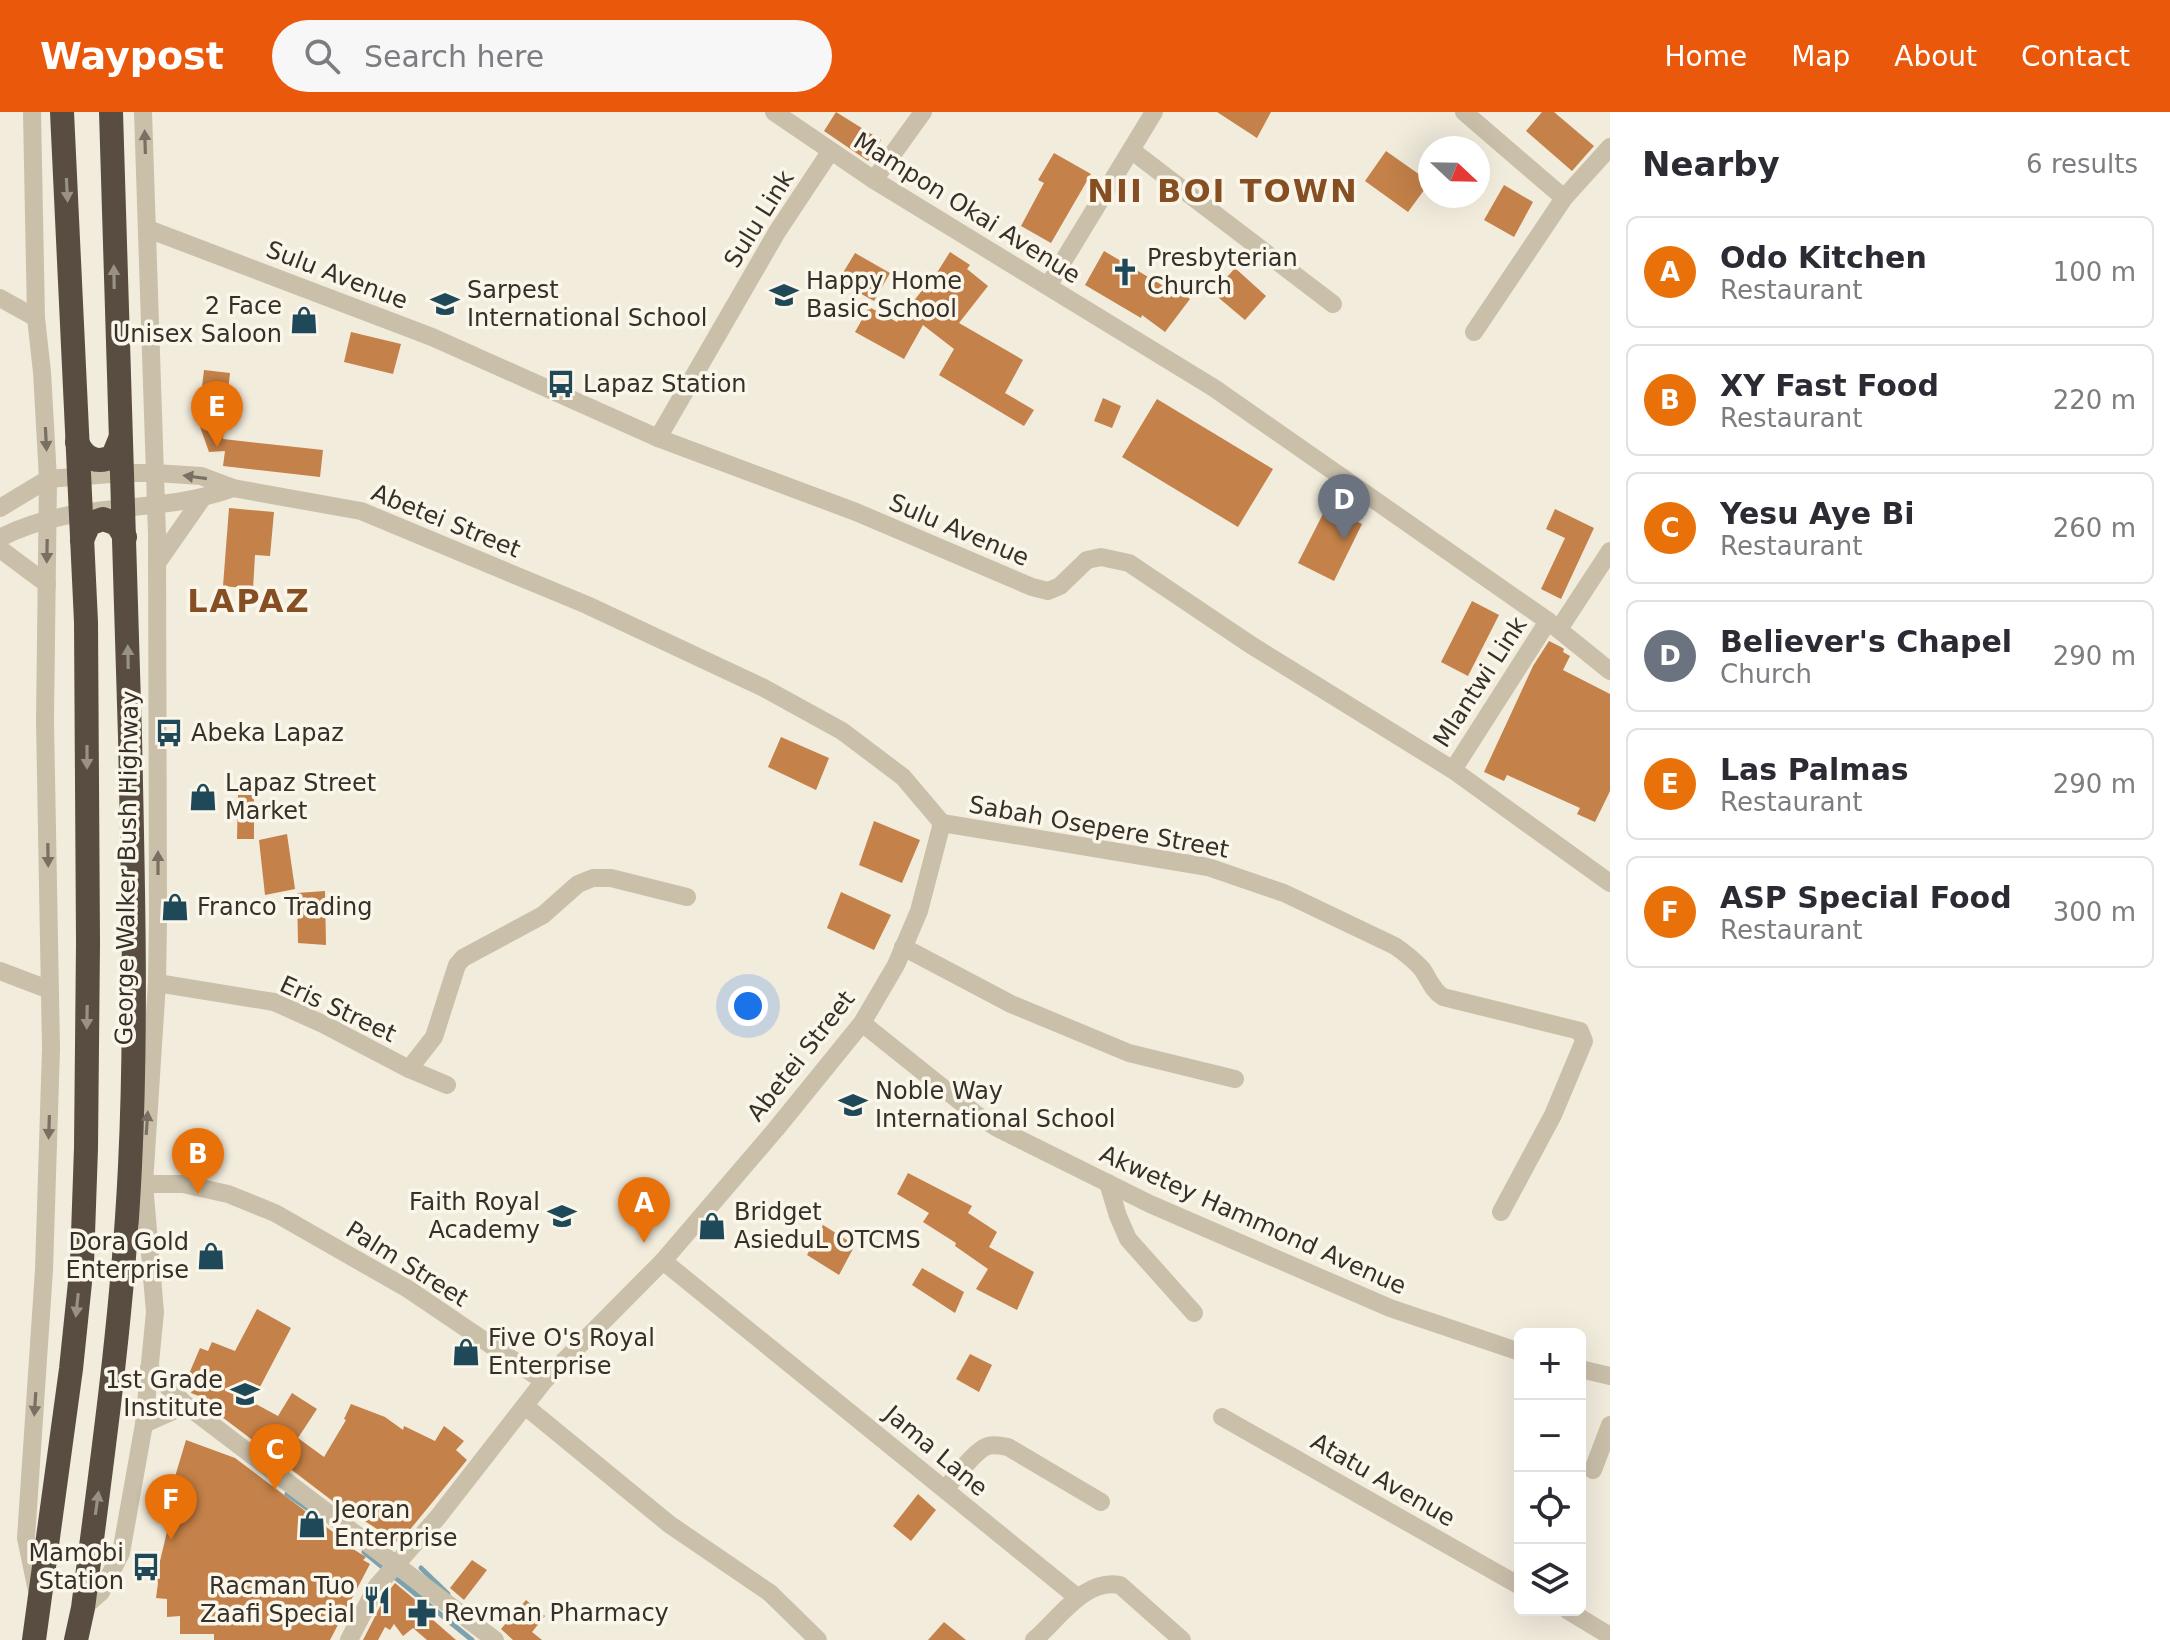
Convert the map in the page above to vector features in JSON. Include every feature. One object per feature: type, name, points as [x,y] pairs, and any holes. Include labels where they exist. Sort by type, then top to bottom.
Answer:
[{"type":"highway","name":"George Walker Bush Highway","points":[[34,1640],[71,1369],[82,1263],[86,1148],[86,622],[62,112]]},
{"type":"highway","name":"George Walker Bush Highway","points":[[76,1640],[83,1608],[116,1358],[130,1166],[135,940],[111,112]]},
{"type":"highway","points":[[77,442],[85,455],[99,460],[113,456],[120,439]]},
{"type":"highway","points":[[82,540],[89,524],[103,519],[117,524],[125,537]]},
{"type":"street","name":"George Walker Bush Highway","points":[[32,112],[36,318],[48,479],[45,721],[51,1049],[44,1270],[26,1538],[39,1603]]},
{"type":"street","name":"George Walker Bush Highway","points":[[83,1608],[101,1592],[121,1553],[144,1424],[155,1312],[144,1184],[157,983],[157,504],[143,112]]},
{"type":"street","name":"Mampon Okai Avenue","points":[[774,112],[874,180],[1214,388],[1553,625],[1610,671]]},
{"type":"street","points":[[874,180],[923,112]]},
{"type":"street","points":[[1048,286],[1154,112]]},
{"type":"street","points":[[1464,112],[1564,198]]},
{"type":"street","points":[[1474,332],[1564,198],[1610,147]]},
{"type":"street","points":[[1131,150],[1333,304]]},
{"type":"street","name":"Sulu Link","points":[[658,438],[777,232],[830,152]]},
{"type":"street","name":"Sulu Avenue","points":[[148,229],[432,337],[658,438],[856,512],[1032,587],[1048,591],[1060,586],[1087,560],[1101,557],[1129,563],[1251,645],[1453,770],[1610,883]]},
{"type":"street","points":[[0,298],[36,318]]},
{"type":"street","name":"Abetei Street","points":[[48,479],[123,473],[201,476],[233,488],[361,511],[627,624],[762,687],[842,731],[903,777],[942,823],[923,897],[903,947],[862,1023],[663,1261],[544,1381],[438,1517],[377,1586],[349,1640]]},
{"type":"street","points":[[0,508],[48,479]]},
{"type":"street","points":[[0,538],[48,518],[201,500],[233,488]]},
{"type":"street","points":[[157,563],[201,500]]},
{"type":"street","points":[[0,549],[47,584]]},
{"type":"street","name":"Mlantwi Link","points":[[1453,770],[1553,625],[1590,582],[1610,551]]},
{"type":"street","points":[[1590,582],[1610,576]]},
{"type":"street","name":"Sabah Osepere Street","points":[[942,823],[1208,867],[1284,893],[1395,946],[1410,956],[1436,993],[1443,997],[1580,1031],[1584,1041],[1553,1115],[1501,1212]]},
{"type":"street","points":[[409,1069],[434,1037],[457,965],[463,958],[543,915],[578,884],[593,878],[611,878],[687,897]]},
{"type":"street","points":[[903,947],[1011,1004],[1129,1053],[1235,1079]]},
{"type":"street","points":[[0,971],[50,990]]},
{"type":"street","name":"Eris Street","points":[[157,983],[274,1002],[447,1085]]},
{"type":"street","name":"Akwetey Hammond Avenue","points":[[862,1023],[997,1128],[1150,1204],[1390,1308],[1514,1350]]},
{"type":"street","points":[[1108,1183],[1128,1239],[1194,1313]]},
{"type":"street","name":"Palm Street","points":[[144,1184],[183,1184],[213,1190],[275,1213],[408,1289],[544,1381]]},
{"type":"street","name":"Jama Lane","points":[[663,1261],[1077,1597]]},
{"type":"street","points":[[149,1368],[186,1405],[495,1640]]},
{"type":"street","points":[[1586,1370],[1610,1376]]},
{"type":"street","points":[[144,1424],[186,1405]]},
{"type":"street","points":[[525,1406],[669,1524],[770,1593],[818,1640]]},
{"type":"street","name":"Atatu Avenue","points":[[1222,1417],[1514,1583]]},
{"type":"street","points":[[1593,1470],[1610,1425]]},
{"type":"street","points":[[946,1488],[981,1450],[998,1446],[1008,1447],[1101,1502]]},
{"type":"street","points":[[1034,1640],[1057,1621],[1077,1597],[1107,1583],[1120,1585],[1182,1640]]},
{"type":"street","points":[[1577,1616],[1610,1636]]},
{"type":"building","points":[[836,112],[881,140],[868,161],[824,131]]},
{"type":"building","points":[[1217,112],[1271,112],[1257,138]]},
{"type":"building","points":[[1542,112],[1554,112],[1594,146],[1572,171],[1526,131]]},
{"type":"building","points":[[1386,151],[1418,174],[1418,198],[1408,212],[1365,181]]},
{"type":"building","points":[[1054,153],[1091,174],[1051,243],[1021,226],[1044,183],[1038,180]]},
{"type":"building","points":[[1504,185],[1533,202],[1514,237],[1484,220]]},
{"type":"building","points":[[1104,251],[1167,288],[1170,284],[1190,299],[1165,332],[1142,315],[1141,318],[1085,285]]},
{"type":"building","points":[[950,252],[970,265],[967,269],[988,286],[959,323],[1023,360],[1005,393],[1034,410],[1024,426],[939,375],[954,349],[923,325],[904,359],[855,332],[869,307],[897,322],[924,288],[926,290]]},
{"type":"building","points":[[855,253],[890,273],[874,301],[838,281]]},
{"type":"building","points":[[1235,268],[1266,296],[1245,320],[1213,293]]},
{"type":"building","points":[[351,332],[401,344],[393,374],[344,362]]},
{"type":"building","points":[[204,370],[230,373],[223,439],[323,450],[320,477],[223,466],[225,451],[209,452],[198,421]]},
{"type":"building","points":[[1103,398],[1121,406],[1112,428],[1094,421]]},
{"type":"building","points":[[1157,399],[1273,469],[1238,527],[1122,457]]},
{"type":"building","points":[[1327,506],[1362,524],[1334,581],[1298,563]]},
{"type":"building","points":[[229,508],[274,512],[270,556],[255,555],[253,589],[223,586]]},
{"type":"building","points":[[1555,509],[1594,528],[1561,599],[1541,589],[1565,538],[1546,529]]},
{"type":"building","points":[[1472,601],[1499,615],[1468,676],[1441,662]]},
{"type":"building","points":[[1549,641],[1570,656],[1563,670],[1610,694],[1610,791],[1595,822],[1577,814],[1580,808],[1507,775],[1504,781],[1484,772],[1533,666]]},
{"type":"building","points":[[781,737],[829,758],[816,790],[768,767]]},
{"type":"building","points":[[238,795],[254,795],[254,839],[237,839]]},
{"type":"building","points":[[874,821],[920,840],[902,883],[859,865]]},
{"type":"building","points":[[287,834],[295,889],[265,895],[259,840]]},
{"type":"building","points":[[325,891],[326,945],[298,943],[297,893]]},
{"type":"building","points":[[841,892],[891,915],[874,950],[827,928]]},
{"type":"building","points":[[908,1173],[972,1206],[968,1213],[997,1232],[989,1247],[1034,1272],[1017,1310],[976,1289],[988,1269],[923,1222],[929,1213],[897,1194]]},
{"type":"building","points":[[823,1225],[855,1245],[839,1275],[807,1255]]},
{"type":"building","points":[[922,1268],[964,1292],[955,1313],[912,1285]]},
{"type":"building","points":[[257,1309],[291,1328],[252,1402],[278,1416],[292,1393],[317,1409],[298,1438],[324,1457],[346,1420],[351,1404],[385,1417],[403,1430],[404,1426],[435,1441],[444,1426],[464,1441],[456,1450],[467,1460],[399,1543],[351,1515],[201,1401],[204,1398],[191,1393],[194,1384],[186,1381],[200,1348],[208,1351],[212,1342],[235,1351]]},
{"type":"building","points":[[970,1354],[992,1365],[979,1392],[956,1379]]},
{"type":"building","points":[[186,1440],[235,1458],[337,1535],[335,1538],[366,1557],[363,1560],[370,1564],[330,1640],[214,1640],[214,1634],[180,1634],[180,1616],[167,1617],[167,1599],[156,1598],[158,1583],[155,1582],[171,1515],[166,1514],[171,1490]]},
{"type":"building","points":[[918,1494],[936,1510],[911,1541],[893,1526]]},
{"type":"building","points":[[472,1560],[487,1570],[464,1600],[450,1588]]},
{"type":"building","points":[[395,1583],[456,1640],[427,1640],[413,1628],[403,1636],[394,1624],[390,1630],[385,1627],[378,1640],[363,1640]]},
{"type":"building","points":[[526,1600],[545,1616],[532,1632],[542,1640],[513,1640],[501,1629]]},
{"type":"building","points":[[944,1622],[966,1640],[928,1640]]},
{"type":"waterway","points":[[287,1494],[322,1519]]},
{"type":"waterway","points":[[364,1552],[472,1640]]},
{"type":"waterway","points":[[421,1568],[448,1594]]},
{"type":"place","name":"Presbyterian Church","points":[[1125,272]]},
{"type":"place","name":"Happy Home Basic School","points":[[784,295]]},
{"type":"place","name":"Sarpest International School","points":[[445,304]]},
{"type":"place","name":"2 Face Unisex Saloon","points":[[304,320]]},
{"type":"place","name":"Lapaz Station","points":[[561,384]]},
{"type":"place","name":"Las Palmas","points":[[217,447]]},
{"type":"place","name":"Believer's Chapel","points":[[1344,540]]},
{"type":"place","name":"Abeka Lapaz","points":[[169,733]]},
{"type":"place","name":"Lapaz Street Market","points":[[203,797]]},
{"type":"place","name":"Franco Trading","points":[[175,907]]},
{"type":"place","name":"Noble Way International School","points":[[853,1105]]},
{"type":"place","name":"XY Fast Food","points":[[198,1194]]},
{"type":"place","name":"Faith Royal Academy","points":[[562,1216]]},
{"type":"place","name":"Bridget AsieduL OTCMS","points":[[712,1226]]},
{"type":"place","name":"Odo Kitchen","points":[[644,1243]]},
{"type":"place","name":"Dora Gold Enterprise","points":[[211,1256]]},
{"type":"place","name":"Five O's Royal Enterprise","points":[[466,1352]]},
{"type":"place","name":"1st Grade Institute","points":[[245,1394]]},
{"type":"place","name":"Yesu Aye Bi","points":[[275,1490]]},
{"type":"place","name":"Jeoran Enterprise","points":[[312,1524]]},
{"type":"place","name":"ASP Special Food","points":[[171,1540]]},
{"type":"place","name":"Mamobi Station","points":[[146,1567]]},
{"type":"place","name":"Racman Tuo Zaafi Special","points":[[377,1600]]},
{"type":"place","name":"Revman Pharmacy","points":[[422,1613]]},
{"type":"district","name":"NII BOI TOWN","points":[[1223,191]]},
{"type":"district","name":"LAPAZ","points":[[249,601]]}]
